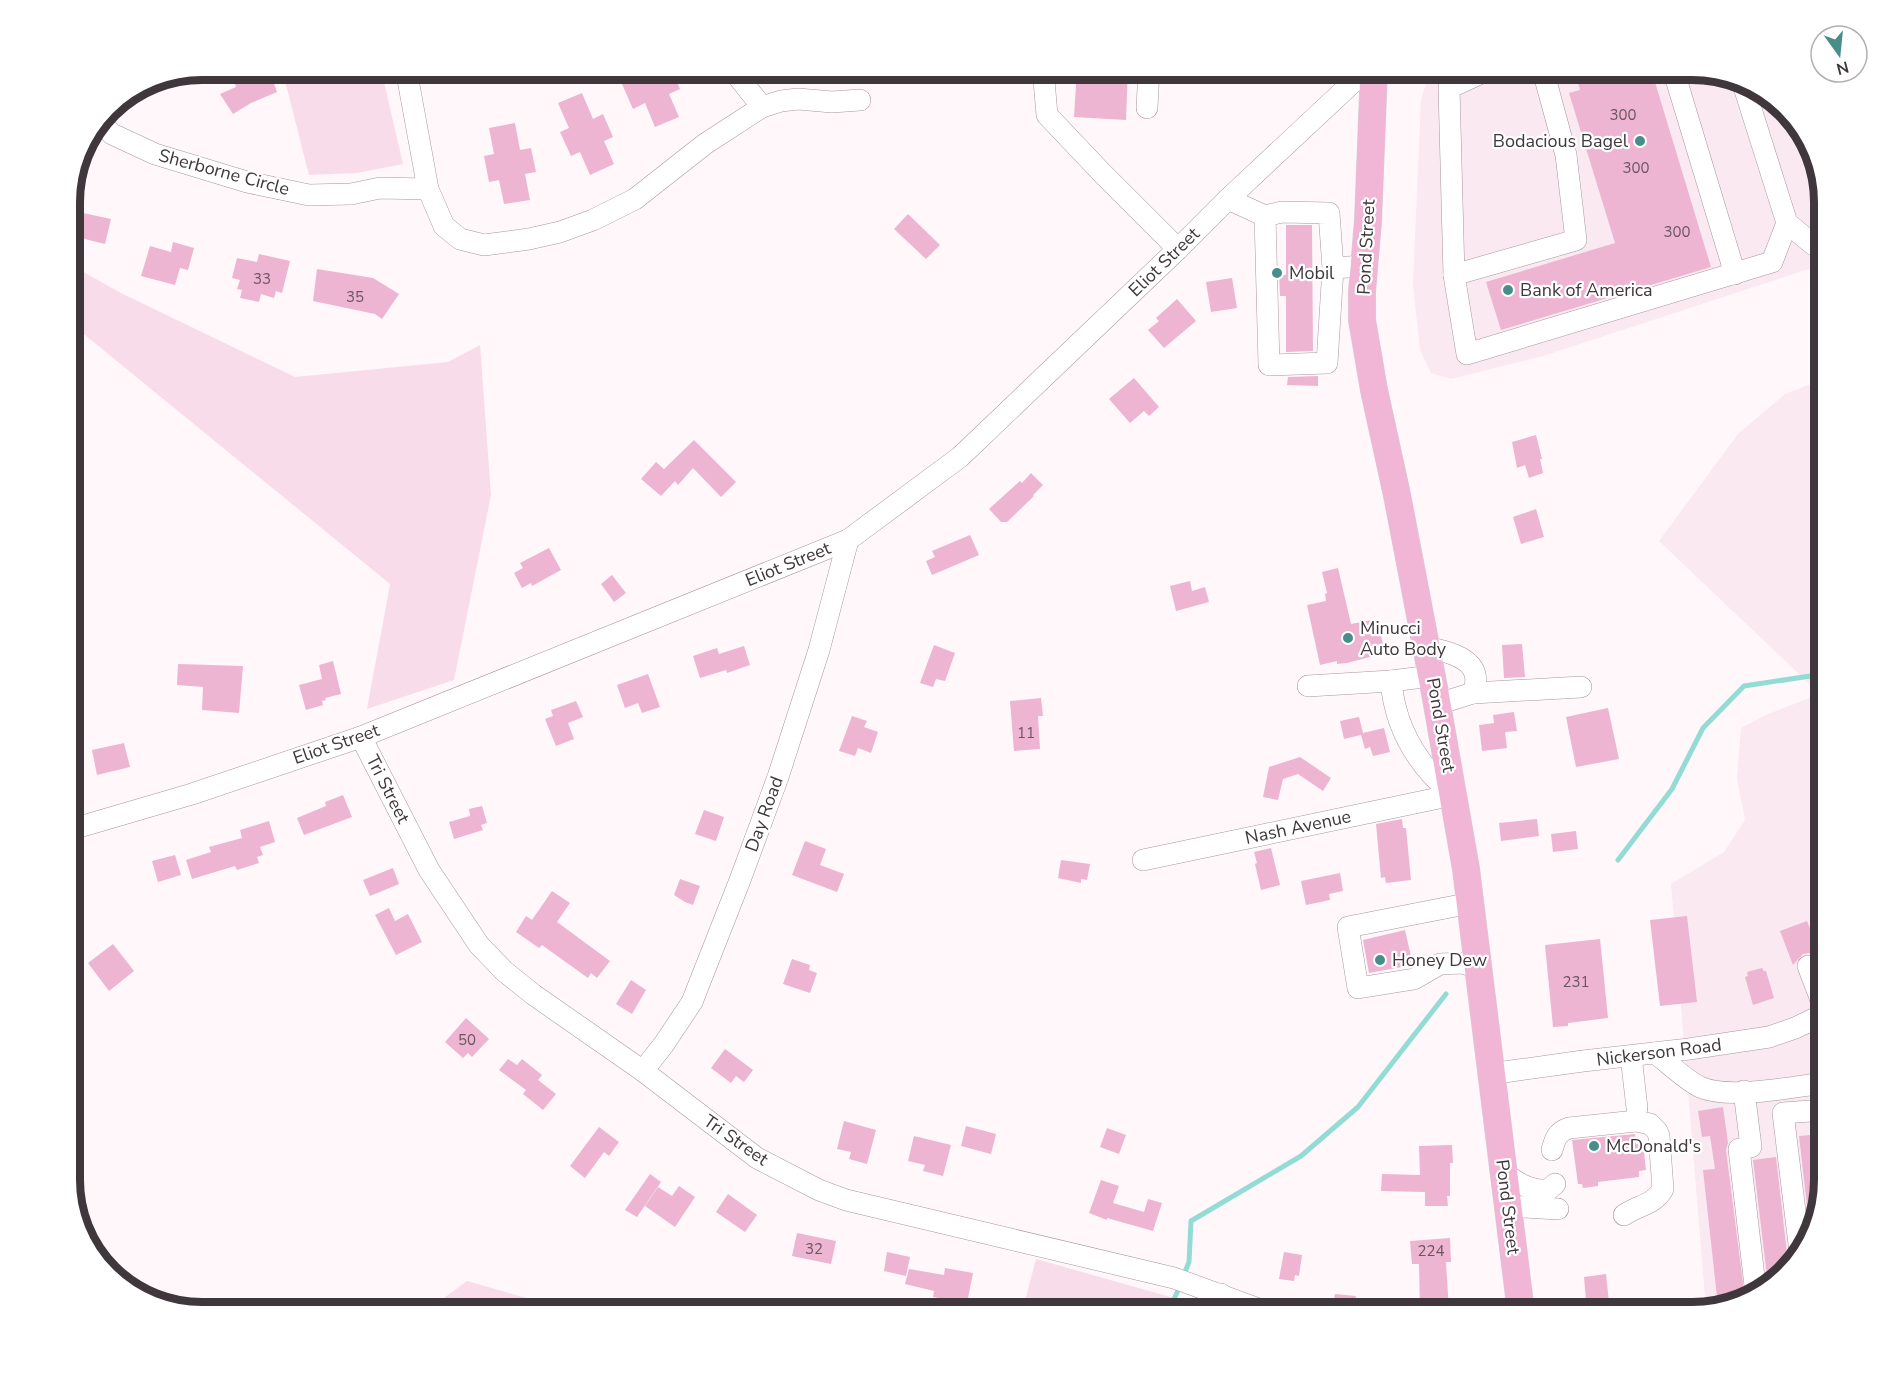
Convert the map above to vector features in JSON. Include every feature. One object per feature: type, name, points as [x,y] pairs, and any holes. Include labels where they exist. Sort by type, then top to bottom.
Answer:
[{"type":"main road","name":"Pond Street","points":[[1374,80],[1362,320],[1366,350],[1438,704],[1471,903],[1490,1074],[1520,1302]]},
{"type":"street","points":[[408,80],[428,189],[444,226],[460,239],[484,245],[560,232],[593,220],[635,199],[705,144],[762,107],[798,99],[832,102],[860,100]]},
{"type":"street","points":[[741,80],[762,107]]},
{"type":"street","points":[[1045,80],[1047,115],[1179,249]]},
{"type":"street","points":[[1147,108],[1148,80]]},
{"type":"street","name":"Eliot Street","points":[[80,827],[192,794],[361,737],[848,540],[960,457],[1355,80]]},
{"type":"street","points":[[1466,80],[1449,88],[1454,275],[1467,354],[1772,262],[1787,223]]},
{"type":"street","points":[[1454,275],[1576,240],[1566,155],[1546,80]]},
{"type":"street","points":[[1676,80],[1735,274]]},
{"type":"street","points":[[1746,93],[1787,223],[1814,244]]},
{"type":"street","name":"Sherborne Circle","points":[[105,128],[112,134],[155,154],[247,182],[309,195],[351,194],[380,189],[428,189]]},
{"type":"street","points":[[1228,199],[1265,216],[1282,212],[1329,213],[1333,268],[1326,363],[1269,364],[1265,216]]},
{"type":"street","points":[[1333,268],[1364,266]]},
{"type":"street","name":"Day Road","points":[[643,1071],[692,1002],[740,880],[778,777],[819,650],[848,540]]},
{"type":"street","points":[[1427,647],[1463,657],[1474,674],[1473,693]]},
{"type":"street","points":[[1308,686],[1432,676]]},
{"type":"street","points":[[1391,681],[1395,707],[1404,732],[1419,759],[1434,778],[1453,795]]},
{"type":"street","points":[[1438,704],[1473,693],[1581,687]]},
{"type":"street","name":"Tri Street","points":[[361,737],[429,870],[479,945],[534,995],[643,1071],[757,1158],[819,1190],[846,1200],[1182,1281],[1214,1302]]},
{"type":"street","name":"Nash Avenue","points":[[1143,860],[1453,795]]},
{"type":"street","points":[[1471,903],[1348,927],[1358,987],[1414,979],[1440,964],[1462,963],[1479,968]]},
{"type":"street","points":[[1808,966],[1814,982]]},
{"type":"street","name":"Nickerson Road","points":[[1490,1074],[1769,1037],[1814,1019]]},
{"type":"street","points":[[1656,1053],[1697,1086],[1709,1090],[1732,1093],[1814,1084]]},
{"type":"street","points":[[1631,1056],[1637,1108]]},
{"type":"street","points":[[1744,1091],[1751,1147],[1739,1149],[1755,1283]]},
{"type":"street","points":[[1798,1238],[1783,1113],[1814,1111]]},
{"type":"street","points":[[1552,1150],[1559,1132],[1569,1128],[1636,1121],[1654,1127],[1659,1136],[1664,1189],[1653,1201],[1631,1209],[1624,1215]]},
{"type":"street","points":[[1503,1172],[1521,1185],[1536,1190],[1548,1190],[1556,1184]]},
{"type":"street","points":[[1508,1206],[1558,1209]]},
{"type":"shaded area","points":[[285,80],[384,80],[403,164],[357,173],[309,175]]},
{"type":"shaded area","points":[[1427,80],[1699,80],[1731,86],[1752,96],[1778,115],[1801,148],[1811,178],[1814,202],[1814,267],[1543,356],[1451,379],[1431,373],[1420,350],[1413,284],[1421,100]]},
{"type":"shaded area","points":[[80,270],[121,293],[295,377],[448,362],[480,345],[491,495],[454,680],[367,709],[390,584],[80,331]]},
{"type":"shaded area","points":[[1814,383],[1814,688],[1659,541],[1738,434],[1785,394]]},
{"type":"shaded area","points":[[1814,696],[1814,1179],[1807,1219],[1793,1247],[1778,1266],[1745,1289],[1731,1295],[1705,1300],[1671,884],[1724,852],[1745,820],[1737,779],[1741,728],[1768,714]]},
{"type":"shaded area","points":[[1036,1259],[1181,1300],[1180,1302],[1025,1302]]},
{"type":"shaded area","points":[[467,1281],[541,1302],[439,1302]]},
{"type":"building","points":[[234,80],[273,80],[277,92],[233,114],[220,94],[236,87]]},
{"type":"building","points":[[632,80],[676,80],[680,89],[669,94],[679,117],[655,127],[645,103],[633,109],[622,84]]},
{"type":"building","points":[[1076,80],[1128,80],[1126,120],[1074,117]]},
{"type":"building","points":[[1577,80],[1654,80],[1711,267],[1501,330],[1486,282],[1615,243],[1569,93],[1580,90]]},
{"type":"building","points":[[582,93],[593,119],[603,114],[613,137],[604,141],[614,164],[590,175],[580,152],[571,156],[560,132],[569,128],[558,103]]},
{"type":"building","points":[[515,123],[520,150],[531,148],[536,172],[525,174],[530,200],[504,204],[499,180],[489,182],[484,156],[494,154],[489,128]]},
{"type":"building","points":[[80,212],[111,219],[105,244],[80,238]]},
{"type":"building","points":[[908,214],[940,245],[926,259],[894,229]]},
{"type":"building","points":[[1286,225],[1312,225],[1313,351],[1286,352],[1286,296],[1280,296],[1279,275],[1286,275]]},
{"type":"building","points":[[173,242],[194,248],[188,270],[180,268],[175,285],[141,276],[150,246],[171,252]]},
{"type":"building","points":[[259,254],[290,261],[282,293],[276,291],[274,298],[261,294],[259,302],[240,298],[242,290],[237,289],[240,280],[232,278],[237,258],[257,262]]},
{"type":"building","points":[[317,269],[373,278],[399,294],[382,319],[375,314],[313,301]]},
{"type":"building","points":[[1232,278],[1237,308],[1211,312],[1206,282]]},
{"type":"building","points":[[1177,299],[1196,321],[1164,348],[1148,330],[1159,321],[1156,318]]},
{"type":"building","points":[[1318,376],[1318,386],[1287,385],[1288,377]]},
{"type":"building","points":[[1134,378],[1159,407],[1149,416],[1144,411],[1130,423],[1109,399]]},
{"type":"building","points":[[1536,435],[1543,473],[1529,478],[1525,465],[1517,468],[1512,442]]},
{"type":"building","points":[[694,440],[736,482],[721,497],[693,468],[678,485],[675,481],[661,496],[641,479],[656,462],[664,469]]},
{"type":"building","points":[[1031,473],[1043,485],[1007,522],[1001,522],[989,509]]},
{"type":"building","points":[[1536,509],[1544,537],[1521,544],[1513,517]]},
{"type":"building","points":[[970,535],[979,555],[932,575],[926,561],[935,557],[932,551]]},
{"type":"building","points":[[549,548],[561,570],[532,586],[531,583],[522,588],[514,573],[523,568],[520,563]]},
{"type":"building","name":"Minucci Auto Body","points":[[1338,568],[1351,624],[1377,619],[1385,653],[1347,663],[1337,664],[1337,661],[1320,665],[1307,605],[1326,601],[1325,594],[1327,593],[1322,572]]},
{"type":"building","points":[[612,575],[626,593],[614,602],[601,584]]},
{"type":"building","points":[[1190,581],[1192,591],[1205,587],[1209,602],[1176,611],[1170,586]]},
{"type":"building","points":[[1522,644],[1525,677],[1504,678],[1502,645]]},
{"type":"building","points":[[934,645],[955,653],[945,681],[936,679],[933,687],[920,683]]},
{"type":"building","points":[[744,646],[750,665],[727,673],[726,670],[700,678],[693,656],[717,648],[719,654]]},
{"type":"building","points":[[333,661],[341,694],[325,698],[326,700],[322,701],[323,705],[306,710],[299,685],[322,679],[319,665]]},
{"type":"building","points":[[178,664],[243,666],[239,713],[202,710],[203,687],[177,685]]},
{"type":"building","points":[[648,674],[660,707],[642,713],[638,703],[625,708],[617,685]]},
{"type":"building","points":[[1041,698],[1043,716],[1038,716],[1040,749],[1014,751],[1010,701]]},
{"type":"building","points":[[576,701],[583,717],[568,723],[574,739],[556,746],[545,719],[553,716],[551,710]]},
{"type":"building","points":[[1608,708],[1619,759],[1576,767],[1566,717]]},
{"type":"building","points":[[1514,712],[1517,731],[1505,732],[1507,748],[1482,751],[1479,725],[1494,723],[1493,715]]},
{"type":"building","points":[[852,716],[867,721],[864,727],[878,732],[871,753],[858,748],[855,756],[839,751]]},
{"type":"building","points":[[1359,717],[1363,733],[1384,728],[1390,752],[1373,756],[1370,747],[1365,749],[1361,735],[1344,739],[1340,721]]},
{"type":"building","points":[[124,743],[130,767],[97,775],[92,750]]},
{"type":"building","points":[[1300,757],[1331,778],[1323,791],[1298,774],[1283,779],[1278,800],[1263,797],[1269,767]]},
{"type":"building","points":[[343,795],[352,817],[304,835],[297,818],[326,806],[325,802]]},
{"type":"building","points":[[482,806],[487,823],[481,825],[483,830],[454,839],[449,822],[470,816],[469,809]]},
{"type":"building","points":[[704,810],[724,817],[716,841],[695,834]]},
{"type":"building","points":[[1402,819],[1403,828],[1406,828],[1411,880],[1386,883],[1385,877],[1381,878],[1376,824]]},
{"type":"building","points":[[1537,819],[1539,836],[1501,841],[1499,823]]},
{"type":"building","points":[[269,821],[275,842],[260,847],[263,855],[257,857],[259,863],[237,870],[235,866],[192,879],[186,860],[211,852],[209,847],[242,838],[240,830]]},
{"type":"building","points":[[1576,831],[1578,849],[1553,852],[1551,834]]},
{"type":"building","points":[[805,841],[826,849],[820,865],[844,874],[837,892],[792,875]]},
{"type":"building","points":[[1271,848],[1280,885],[1261,890],[1254,852]]},
{"type":"building","points":[[175,855],[181,875],[158,882],[152,861]]},
{"type":"building","points":[[1061,860],[1090,864],[1087,880],[1081,879],[1081,883],[1058,878]]},
{"type":"building","points":[[393,868],[399,884],[370,896],[363,880]]},
{"type":"building","points":[[1340,873],[1343,891],[1329,894],[1330,900],[1306,905],[1301,881]]},
{"type":"building","points":[[680,879],[700,886],[693,905],[674,895]]},
{"type":"building","points":[[552,891],[570,903],[557,922],[610,961],[597,978],[591,973],[588,978],[542,945],[539,948],[516,932],[526,916],[532,920]]},
{"type":"building","points":[[389,908],[395,921],[408,914],[422,942],[396,955],[375,915]]},
{"type":"building","points":[[1687,916],[1697,1002],[1660,1006],[1650,920]]},
{"type":"building","points":[[1807,921],[1814,939],[1814,955],[1803,954],[1793,965],[1780,931]]},
{"type":"building","points":[[1405,930],[1413,965],[1369,973],[1363,940]]},
{"type":"building","points":[[1600,939],[1608,1018],[1553,1027],[1545,945]]},
{"type":"building","points":[[113,944],[134,971],[109,991],[88,963]]},
{"type":"building","points":[[792,959],[810,965],[809,970],[817,973],[810,993],[783,984]]},
{"type":"building","points":[[1762,968],[1766,971],[1774,998],[1753,1005],[1745,977],[1748,976],[1747,972]]},
{"type":"building","points":[[631,980],[646,990],[632,1014],[616,1004]]},
{"type":"building","points":[[466,1018],[489,1039],[472,1057],[468,1053],[463,1058],[445,1042]]},
{"type":"building","points":[[725,1049],[753,1070],[744,1082],[736,1076],[731,1083],[711,1068]]},
{"type":"building","points":[[508,1059],[517,1065],[522,1059],[542,1075],[538,1080],[556,1094],[543,1110],[523,1094],[526,1090],[499,1070]]},
{"type":"building","points":[[1723,1107],[1728,1143],[1726,1150],[1744,1290],[1717,1298],[1703,1170],[1715,1169],[1710,1136],[1702,1137],[1698,1111]]},
{"type":"building","points":[[844,1121],[876,1130],[867,1164],[849,1159],[851,1152],[837,1149]]},
{"type":"building","points":[[966,1126],[996,1134],[991,1154],[961,1146]]},
{"type":"building","points":[[599,1127],[619,1142],[609,1156],[604,1152],[585,1178],[570,1166]]},
{"type":"building","points":[[1107,1128],[1126,1135],[1119,1154],[1100,1147]]},
{"type":"building","points":[[1635,1134],[1636,1144],[1643,1143],[1646,1170],[1639,1171],[1639,1177],[1598,1182],[1598,1186],[1583,1188],[1582,1184],[1578,1184],[1572,1140]]},
{"type":"building","points":[[1814,1135],[1814,1179],[1808,1215],[1799,1136]]},
{"type":"building","points":[[914,1136],[951,1145],[943,1176],[923,1171],[925,1165],[908,1161]]},
{"type":"building","points":[[1452,1145],[1453,1163],[1450,1163],[1448,1206],[1425,1206],[1425,1192],[1381,1191],[1382,1174],[1420,1175],[1419,1146]]},
{"type":"building","points":[[1776,1157],[1787,1255],[1767,1275],[1753,1160]]},
{"type":"building","points":[[650,1174],[661,1182],[637,1217],[625,1210]]},
{"type":"building","points":[[1101,1180],[1119,1186],[1113,1203],[1144,1212],[1148,1199],[1162,1203],[1153,1231],[1107,1218],[1107,1220],[1089,1213]]},
{"type":"building","points":[[679,1186],[695,1197],[675,1227],[645,1206],[658,1187],[672,1196]]},
{"type":"building","points":[[728,1194],[757,1215],[745,1232],[716,1212]]},
{"type":"building","points":[[797,1233],[836,1241],[831,1264],[792,1256]]},
{"type":"building","points":[[1450,1238],[1451,1262],[1446,1262],[1448,1302],[1420,1302],[1419,1264],[1412,1264],[1410,1241]]},
{"type":"building","points":[[887,1252],[910,1257],[906,1276],[884,1271]]},
{"type":"building","points":[[1284,1252],[1302,1255],[1299,1276],[1295,1275],[1294,1281],[1279,1279]]},
{"type":"building","points":[[945,1268],[973,1273],[967,1302],[933,1297],[934,1291],[905,1284],[909,1269],[944,1275]]},
{"type":"building","points":[[1606,1274],[1609,1302],[1586,1302],[1584,1277]]},
{"type":"building","points":[[1335,1294],[1356,1296],[1355,1302],[1334,1302]]},
{"type":"waterway","points":[[1618,860],[1672,789],[1703,728],[1744,686],[1814,675]]},
{"type":"waterway","points":[[1183,1277],[1189,1262],[1191,1221],[1301,1156],[1358,1107],[1446,994]]},
{"type":"waterway","points":[[1173,1302],[1180,1286]]},
{"type":"place","name":"Bodacious Bagel","points":[[1640,141]]},
{"type":"place","name":"Mobil","points":[[1277,273]]},
{"type":"place","name":"Bank of America","points":[[1508,290]]},
{"type":"place","name":"Minucci Auto Body","points":[[1348,638]]},
{"type":"place","name":"Honey Dew","points":[[1380,960]]},
{"type":"place","name":"McDonald's","points":[[1594,1146]]}]
